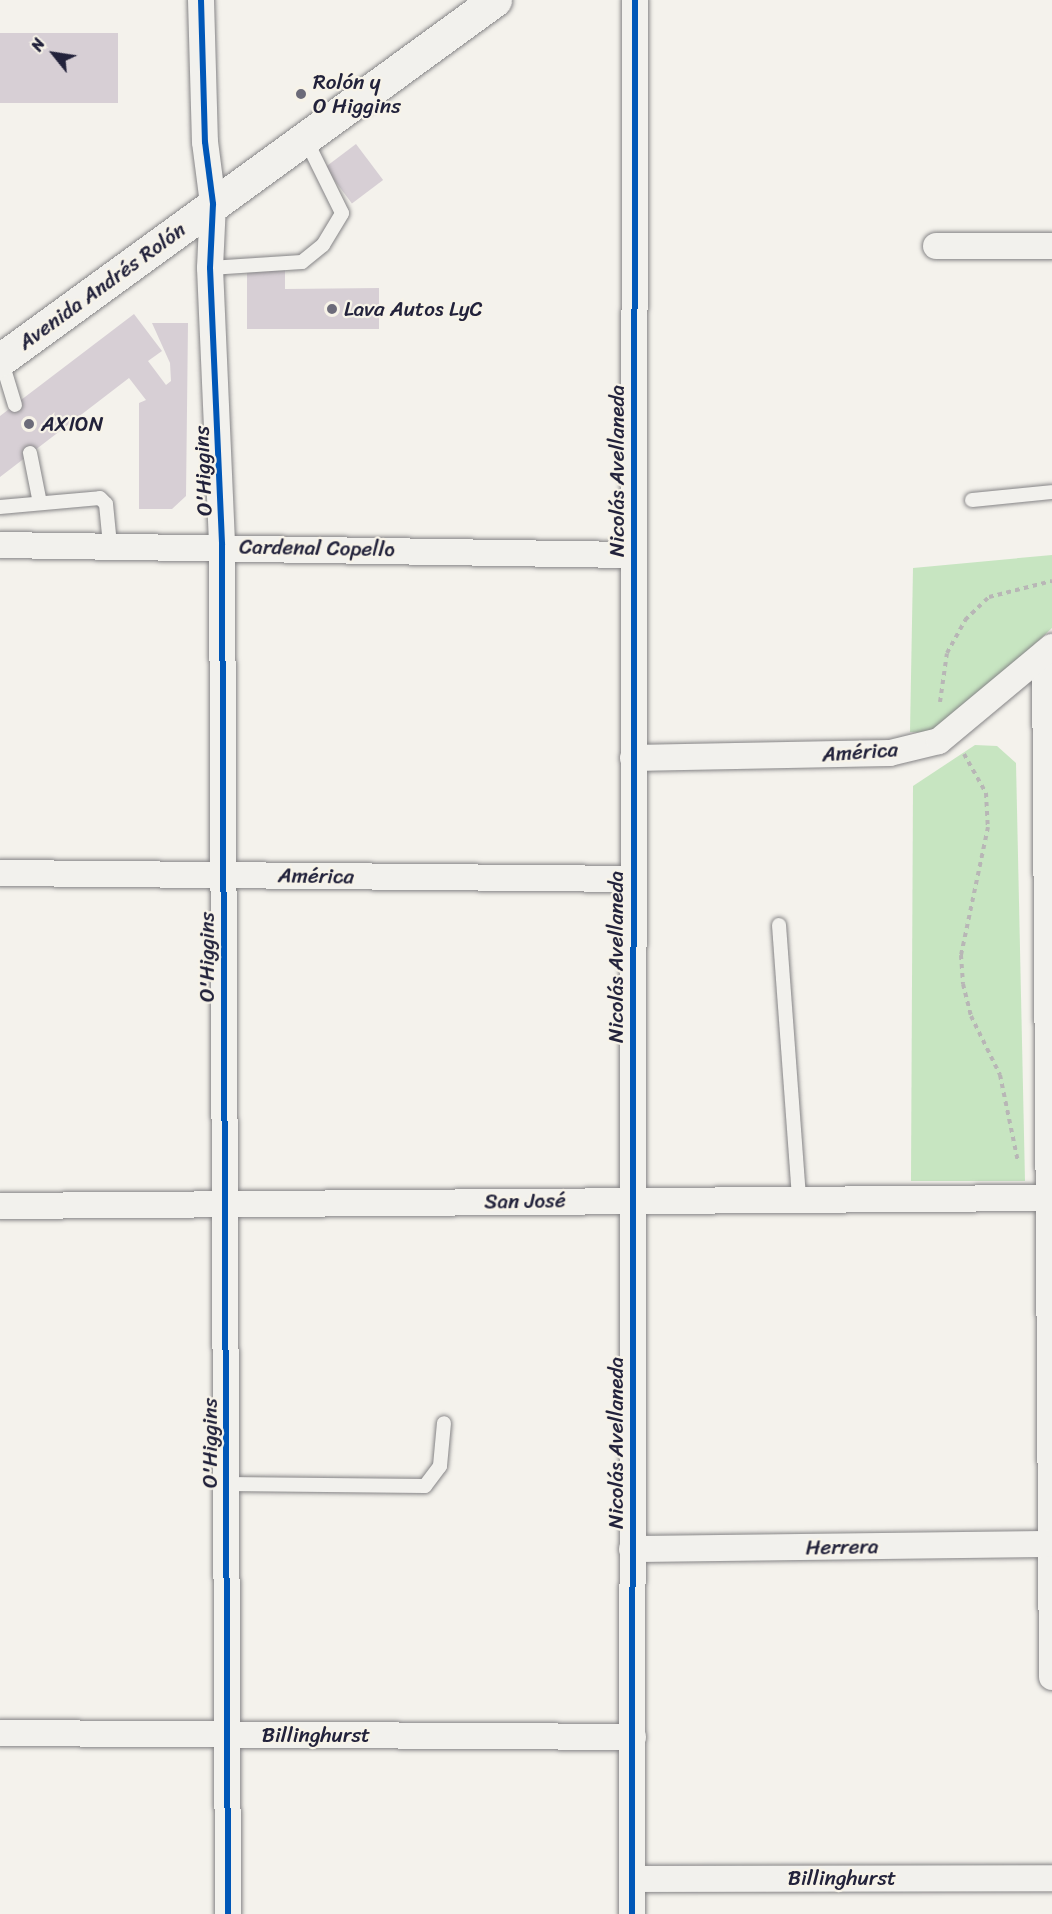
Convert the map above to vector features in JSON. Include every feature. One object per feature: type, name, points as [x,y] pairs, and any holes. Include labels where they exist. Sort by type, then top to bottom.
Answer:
[{"type":"main road","name":"Avenida Andrés Rolón","points":[[1,360],[495,0]]},
{"type":"street","name":"O'Higgins","points":[[201,0],[205,142],[213,204],[210,268],[222,545],[228,1914]]},
{"type":"street","name":"Nicolás Avellaneda","points":[[633,1914],[635,0]]},
{"type":"street","points":[[936,246],[1052,246]]},
{"type":"street","name":"Cardenal Copello","points":[[0,545],[222,545],[633,555]]},
{"type":"street","points":[[1049,650],[1052,1677]]},
{"type":"street","name":"América","points":[[633,758],[890,753],[948,734],[1049,650]]},
{"type":"street","name":"América","points":[[0,873],[633,879]]},
{"type":"street","name":"San José","points":[[0,1206],[1049,1198]]},
{"type":"street","name":"Herrera","points":[[632,1549],[1051,1544]]},
{"type":"street","name":"Billinghurst","points":[[0,1733],[633,1737]]},
{"type":"street","name":"Billinghurst","points":[[633,1879],[1052,1878]]},
{"type":"lane","points":[[210,268],[302,262],[323,245],[342,213],[304,138]]},
{"type":"lane","points":[[1,360],[15,405]]},
{"type":"lane","points":[[30,453],[40,503]]},
{"type":"lane","points":[[972,500],[1052,492]]},
{"type":"lane","points":[[0,507],[100,498],[106,504],[110,545]]},
{"type":"lane","points":[[779,925],[799,1199]]},
{"type":"lane","points":[[226,1484],[425,1486],[440,1466],[444,1423]]},
{"type":"path","points":[[1023,1198],[1012,1113],[963,984],[965,936],[985,861],[986,793],[948,734],[940,712],[940,684],[947,653],[964,620],[989,597],[1052,581]]},
{"type":"green space","points":[[1052,555],[1052,628],[951,721],[926,733],[910,732],[913,568]]},
{"type":"green space","points":[[975,745],[997,746],[1016,763],[1025,1181],[911,1181],[913,786]]},
{"type":"building","points":[[0,33],[118,33],[118,103],[0,103]]},
{"type":"building","points":[[356,144],[383,180],[352,203],[325,167]]},
{"type":"building","name":"Lava Autos LyC","points":[[247,267],[285,267],[285,289],[379,288],[379,329],[247,329]]},
{"type":"building","points":[[134,314],[162,351],[148,361],[166,385],[171,381],[170,363],[152,323],[188,323],[186,496],[172,509],[139,509],[139,403],[146,400],[129,378],[0,477],[0,416]]},
{"type":"cycle path","points":[[201,0],[205,142],[213,204],[210,268],[222,545],[228,1914]]},
{"type":"cycle path","points":[[632,1914],[635,0]]},
{"type":"place","name":"Rolón y O Higgins","points":[[301,94]]},
{"type":"place","name":"Lava Autos LyC","points":[[332,309]]},
{"type":"place","name":"AXION","points":[[29,424]]}]
